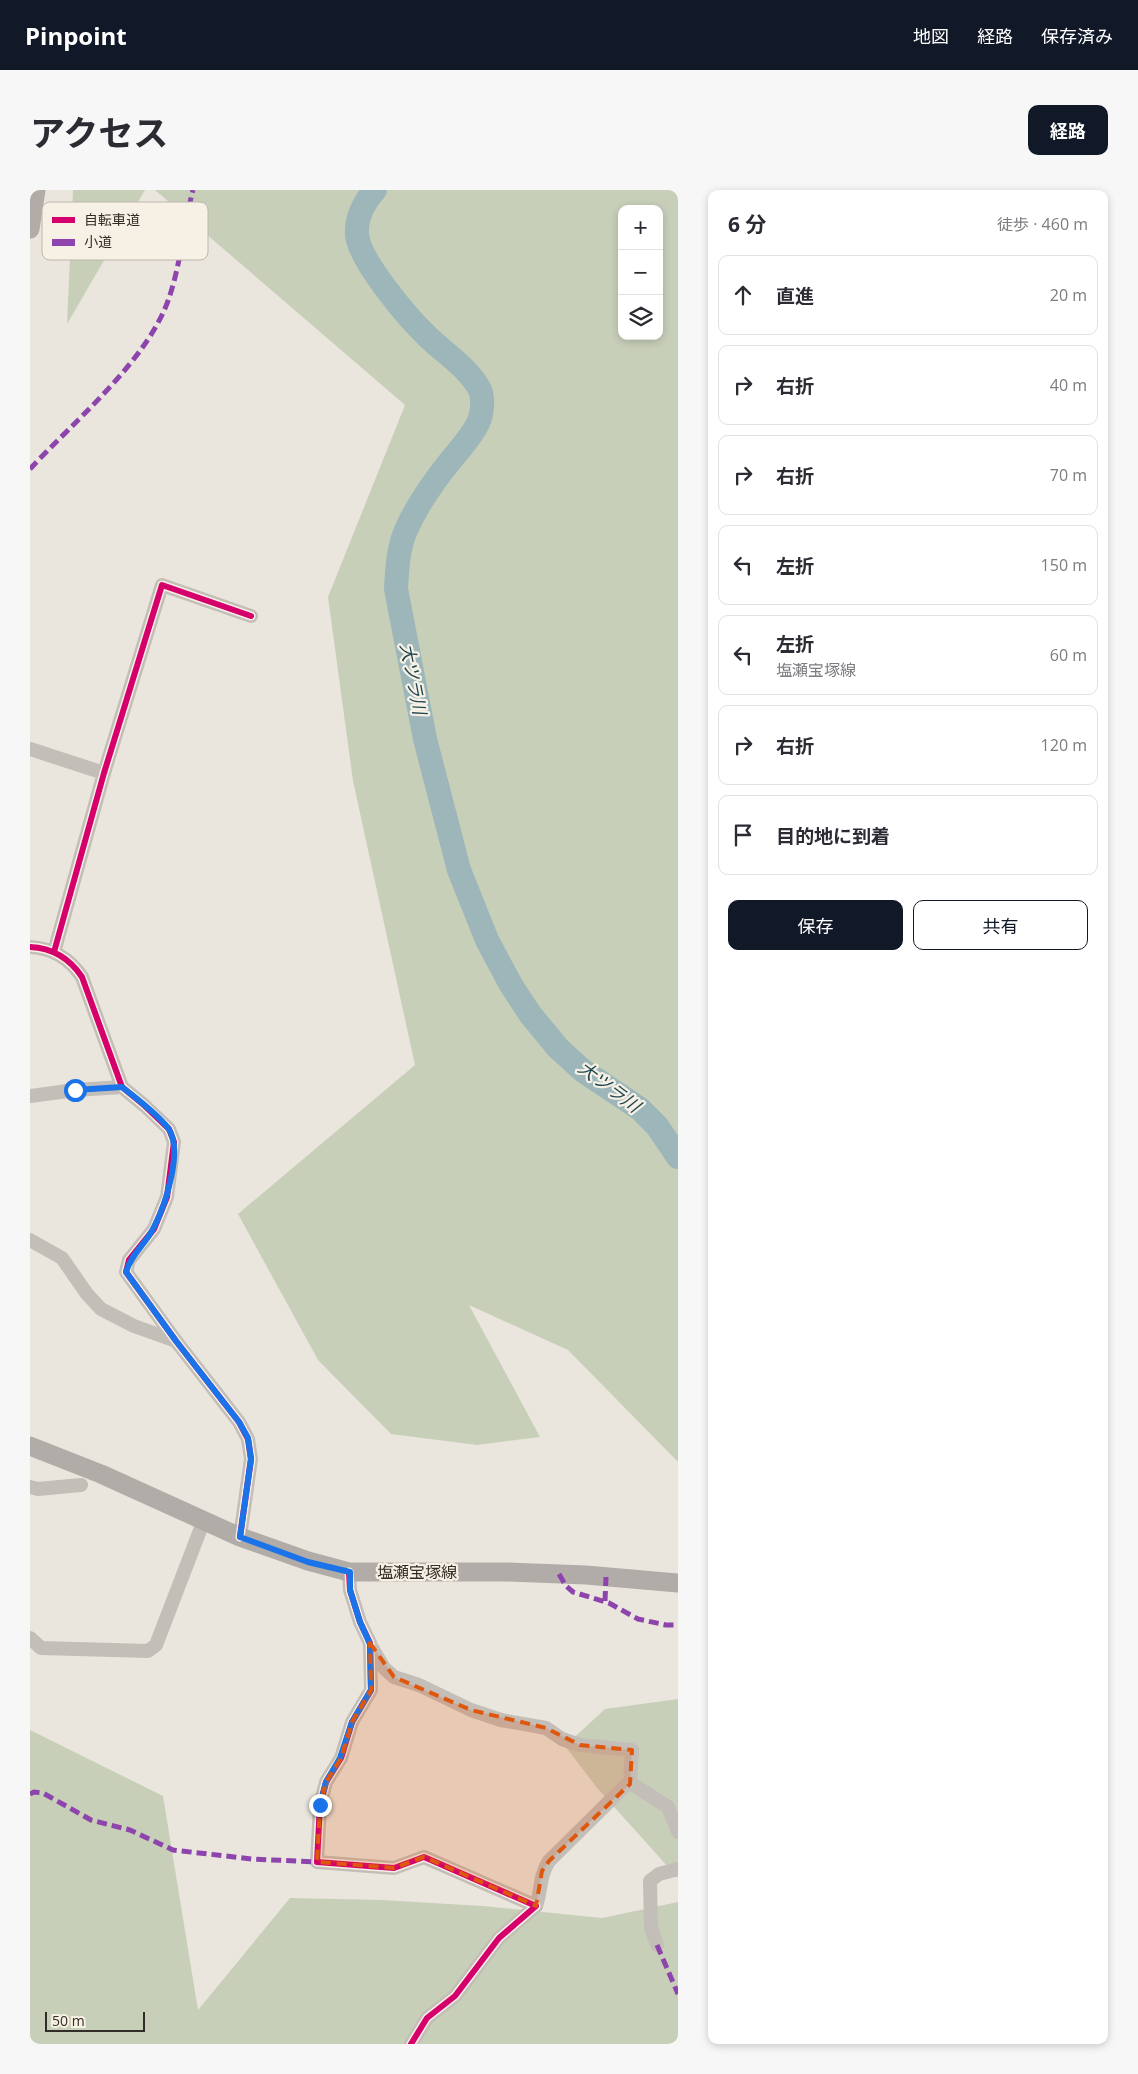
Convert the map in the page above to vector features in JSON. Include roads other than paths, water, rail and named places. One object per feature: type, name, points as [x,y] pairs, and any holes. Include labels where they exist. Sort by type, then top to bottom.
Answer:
[{"type":"main road","points":[[30,229],[36,190]]},
{"type":"main road","name":"塩瀬宝塚線","points":[[30,1446],[101,1474],[240,1537],[308,1562],[350,1572],[506,1572],[586,1575],[678,1583]]},
{"type":"street","points":[[54,952],[104,773],[162,585],[251,616]]},
{"type":"street","points":[[30,749],[104,773]]},
{"type":"street","points":[[30,947],[54,952],[74,965],[82,977],[122,1087],[168,1129],[174,1142],[167,1197],[154,1228],[130,1260],[126,1272],[176,1341],[239,1422],[248,1438],[251,1459],[240,1537]]},
{"type":"street","points":[[30,1096],[75,1090],[122,1087]]},
{"type":"street","points":[[30,1240],[62,1258],[87,1294],[101,1309],[134,1326],[176,1341]]},
{"type":"street","points":[[30,1487],[38,1489],[81,1485]]},
{"type":"street","points":[[30,1638],[41,1648],[148,1651],[156,1645],[204,1520]]},
{"type":"street","points":[[350,1572],[350,1590],[360,1622],[384,1668],[394,1677],[419,1686],[471,1710],[501,1720],[546,1728],[562,1739],[580,1745],[632,1750],[630,1784]]},
{"type":"street","points":[[370,1644],[371,1690],[352,1722],[340,1758],[326,1782],[320,1805],[317,1862],[394,1868],[424,1857],[536,1906]]},
{"type":"street","points":[[411,2044],[427,2018],[455,1996],[498,1938],[536,1906],[540,1893],[542,1871],[549,1861],[627,1784],[630,1784]]},
{"type":"street","points":[[630,1784],[668,1807],[678,1832]]},
{"type":"street","points":[[657,1945],[651,1927],[650,1881],[659,1874],[678,1869]]},
{"type":"waterway","name":"大ツラ川","points":[[375,190],[364,205],[359,216],[357,228],[360,245],[366,258],[385,288],[408,316],[427,336],[456,361],[475,382],[482,398],[481,416],[478,423],[415,511],[403,537],[397,567],[396,589],[425,739],[459,870],[487,940],[511,985],[530,1014],[558,1048],[582,1070],[640,1109],[657,1126],[678,1157]]}]
